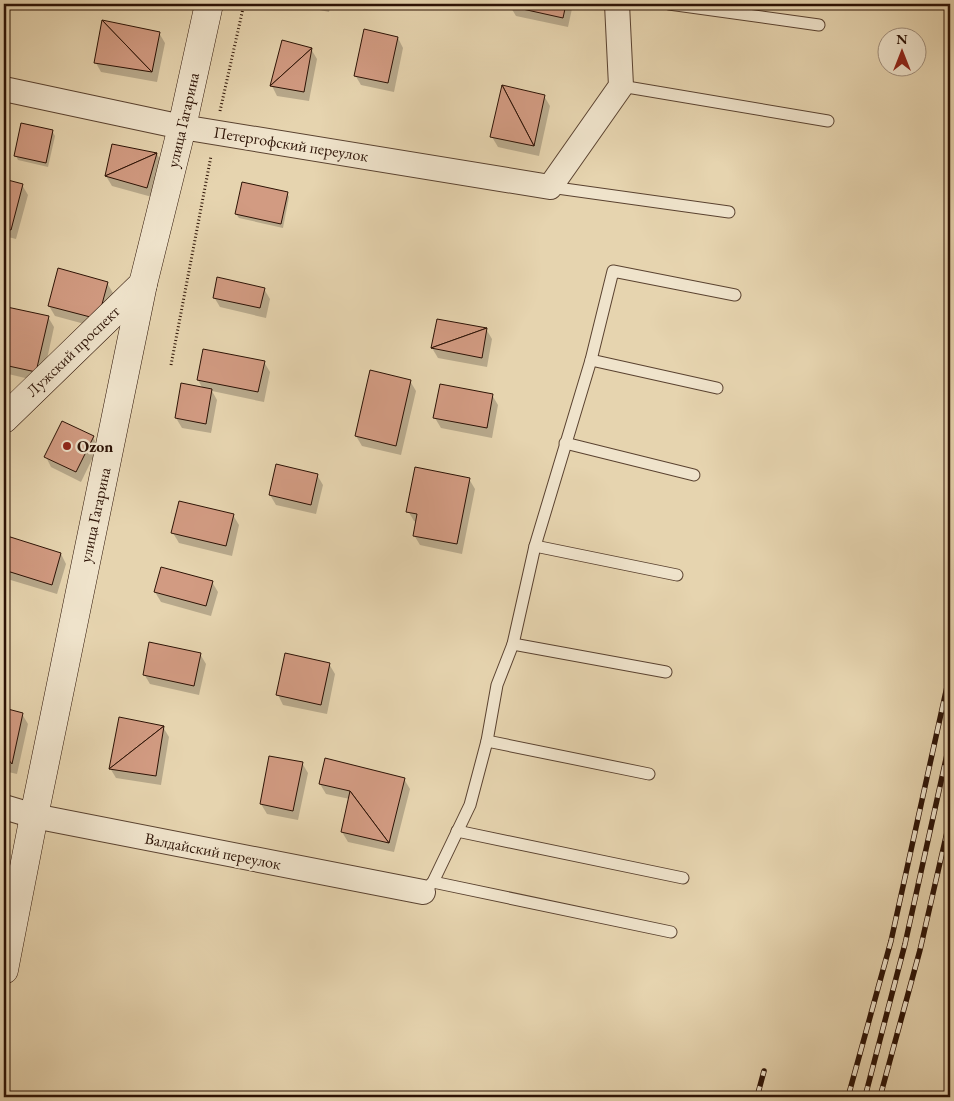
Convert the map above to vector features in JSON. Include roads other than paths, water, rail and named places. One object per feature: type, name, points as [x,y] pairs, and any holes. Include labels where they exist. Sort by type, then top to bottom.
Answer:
[{"type":"street","name":"улица Гагарина","points":[[4,970],[143,284],[182,127],[209,4]]},
{"type":"street","points":[[550,187],[622,86],[617,4]]},
{"type":"street","name":"Петергофский переулок","points":[[4,88],[182,127],[550,187]]},
{"type":"street","name":"Лужский проспект","points":[[4,419],[143,284]]},
{"type":"street","name":"Валдайский переулок","points":[[4,807],[34,816],[428,887]]},
{"type":"lane","points":[[669,4],[819,25]]},
{"type":"lane","points":[[622,86],[828,121]]},
{"type":"lane","points":[[550,187],[729,212]]},
{"type":"lane","points":[[671,932],[428,887],[470,806],[487,741],[497,685],[513,644],[535,546],[591,360],[613,271],[735,295]]},
{"type":"lane","points":[[591,360],[717,388]]},
{"type":"lane","points":[[565,443],[694,476]]},
{"type":"lane","points":[[535,546],[677,575]]},
{"type":"lane","points":[[513,644],[666,672]]},
{"type":"lane","points":[[487,741],[649,774]]},
{"type":"lane","points":[[457,831],[683,878]]},
{"type":"railway","points":[[848,1097],[891,941],[950,673]]},
{"type":"railway","points":[[865,1097],[905,944],[950,741]]},
{"type":"railway","points":[[880,1097],[920,950],[950,819]]},
{"type":"railway","points":[[757,1097],[764,1071]]},
{"type":"place","name":"Ozon","points":[[67,446]]}]
